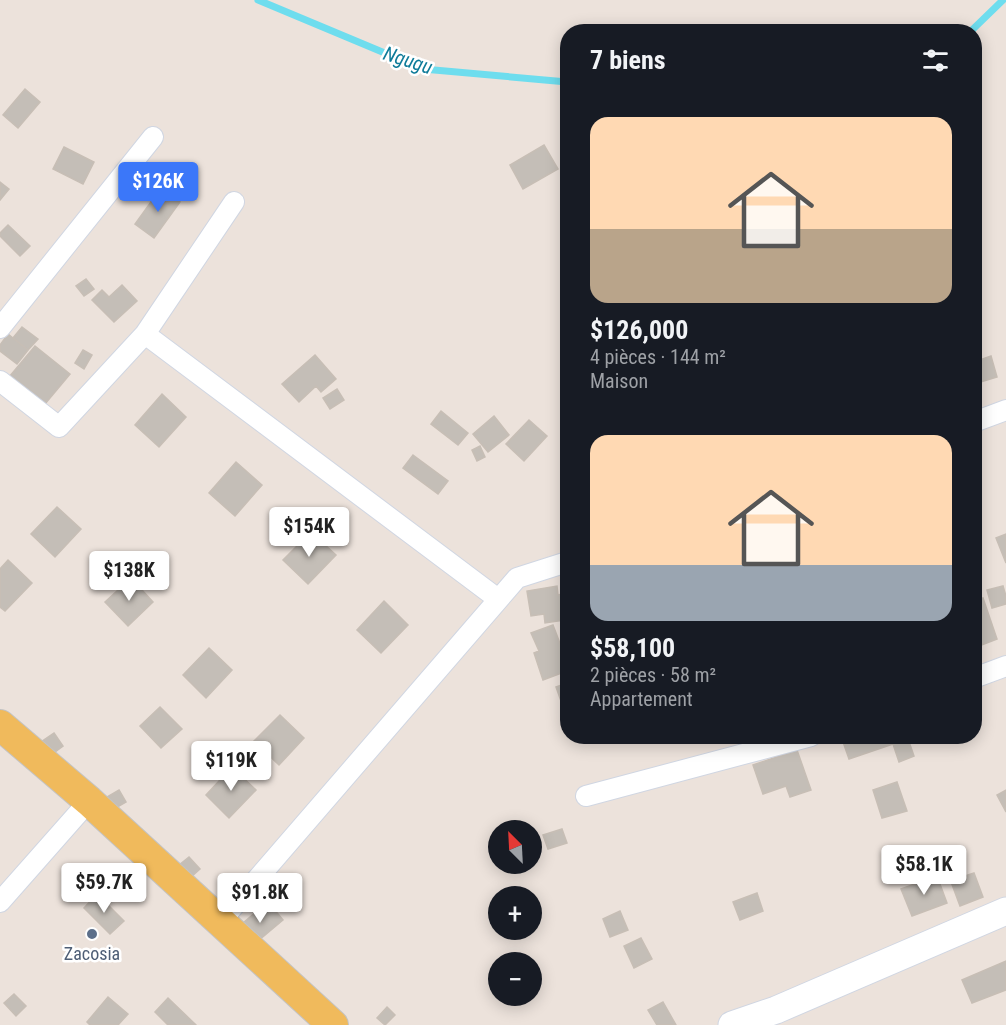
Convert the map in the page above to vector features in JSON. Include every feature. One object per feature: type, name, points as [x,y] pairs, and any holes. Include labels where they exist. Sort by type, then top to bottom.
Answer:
[{"type":"main road","points":[[0,725],[89,801],[333,1025]]},
{"type":"main road","points":[[732,1025],[776,1010],[1006,911]]},
{"type":"street","points":[[0,328],[153,137]]},
{"type":"street","points":[[0,381],[59,427],[145,334],[234,202]]},
{"type":"street","points":[[145,334],[498,599]]},
{"type":"street","points":[[982,419],[1006,411]]},
{"type":"street","points":[[220,922],[517,578],[560,564]]},
{"type":"street","points":[[982,675],[1006,666]]},
{"type":"street","points":[[586,796],[781,744]]},
{"type":"street","points":[[0,902],[89,801]]},
{"type":"building","points":[[25,89],[40,102],[18,128],[3,115]]},
{"type":"building","points":[[544,145],[558,169],[523,189],[510,165]]},
{"type":"building","points":[[64,147],[94,162],[83,184],[53,169]]},
{"type":"building","points":[[0,182],[9,189],[0,200]]},
{"type":"building","points":[[161,188],[180,202],[154,238],[135,224]]},
{"type":"building","points":[[8,225],[30,246],[20,256],[0,236]]},
{"type":"building","points":[[86,279],[94,289],[84,296],[76,286]]},
{"type":"building","points":[[122,285],[137,301],[114,322],[92,300],[102,290],[109,297]]},
{"type":"building","points":[[22,327],[38,339],[28,350],[13,338]]},
{"type":"building","points":[[8,334],[28,350],[17,364],[0,351],[0,345]]},
{"type":"building","points":[[35,346],[70,374],[45,404],[10,376]]},
{"type":"building","points":[[83,350],[92,355],[84,369],[75,363]]},
{"type":"building","points":[[315,355],[336,379],[321,392],[316,386],[299,402],[282,384]]},
{"type":"building","points":[[991,356],[997,377],[982,382],[982,359]]},
{"type":"building","points":[[337,389],[344,400],[330,409],[323,398]]},
{"type":"building","points":[[162,394],[186,417],[159,447],[135,425]]},
{"type":"building","points":[[441,411],[468,433],[458,445],[431,424]]},
{"type":"building","points":[[494,416],[509,435],[488,452],[473,434]]},
{"type":"building","points":[[529,420],[547,436],[524,461],[506,444]]},
{"type":"building","points":[[480,446],[485,457],[477,461],[472,450]]},
{"type":"building","points":[[413,455],[448,481],[438,494],[403,468]]},
{"type":"building","points":[[236,462],[262,485],[235,516],[209,493]]},
{"type":"building","points":[[57,507],[81,529],[55,557],[31,534]]},
{"type":"building","points":[[311,532],[336,555],[308,584],[283,560]]},
{"type":"building","points":[[1006,534],[1006,563],[996,538]]},
{"type":"building","points":[[8,560],[32,583],[5,611],[0,607],[0,569]]},
{"type":"building","points":[[131,578],[153,602],[128,626],[105,602]]},
{"type":"building","points":[[557,586],[558,595],[560,595],[560,621],[545,623],[544,614],[531,616],[527,591]]},
{"type":"building","points":[[1003,586],[1006,604],[992,608],[987,590]]},
{"type":"building","points":[[982,598],[997,639],[982,645]]},
{"type":"building","points":[[384,601],[408,625],[381,653],[357,630]]},
{"type":"building","points":[[553,625],[560,644],[560,674],[543,680],[534,653],[539,651],[531,633]]},
{"type":"building","points":[[209,648],[232,670],[206,698],[183,675]]},
{"type":"building","points":[[560,686],[560,698],[556,687]]},
{"type":"building","points":[[160,707],[182,729],[161,748],[140,726]]},
{"type":"building","points":[[280,715],[304,738],[279,765],[254,741]]},
{"type":"building","points":[[54,733],[63,746],[51,755],[41,742]]},
{"type":"building","points":[[844,744],[893,744],[849,759]]},
{"type":"building","points":[[893,744],[910,744],[914,756],[899,762]]},
{"type":"building","points":[[797,750],[811,790],[790,797],[786,786],[763,794],[753,765]]},
{"type":"building","points":[[232,767],[256,790],[229,818],[206,795]]},
{"type":"building","points":[[897,782],[907,811],[882,818],[873,790]]},
{"type":"building","points":[[119,790],[126,802],[114,809],[107,797]]},
{"type":"building","points":[[1006,790],[1006,812],[997,795]]},
{"type":"building","points":[[562,829],[567,843],[548,849],[543,835]]},
{"type":"building","points":[[189,857],[200,869],[190,878],[179,865]]},
{"type":"building","points":[[961,866],[965,876],[974,873],[983,897],[960,906],[947,871]]},
{"type":"building","points":[[937,876],[947,903],[912,916],[901,889]]},
{"type":"building","points":[[757,893],[763,911],[740,920],[733,902]]},
{"type":"building","points":[[97,894],[124,921],[110,934],[84,908]]},
{"type":"building","points":[[268,902],[283,920],[252,946],[237,928]]},
{"type":"building","points":[[620,911],[628,930],[610,937],[603,919]]},
{"type":"building","points":[[641,938],[652,959],[634,968],[624,946]]},
{"type":"building","points":[[1006,961],[1006,990],[972,1003],[962,980]]},
{"type":"building","points":[[14,994],[26,1006],[16,1016],[4,1003]]},
{"type":"building","points":[[108,997],[128,1014],[118,1025],[90,1025],[87,1022]]},
{"type":"building","points":[[168,998],[196,1025],[168,1025],[155,1012]]},
{"type":"building","points":[[663,1002],[676,1025],[657,1025],[648,1010]]},
{"type":"building","points":[[387,1007],[395,1015],[385,1025],[377,1018]]},
{"type":"waterway","name":"Ngugu","points":[[258,0],[423,69],[560,81]]},
{"type":"waterway","name":"Ngugu","points":[[978,24],[1003,0]]},
{"type":"place","name":"Zacosia","points":[[92,934]]}]
